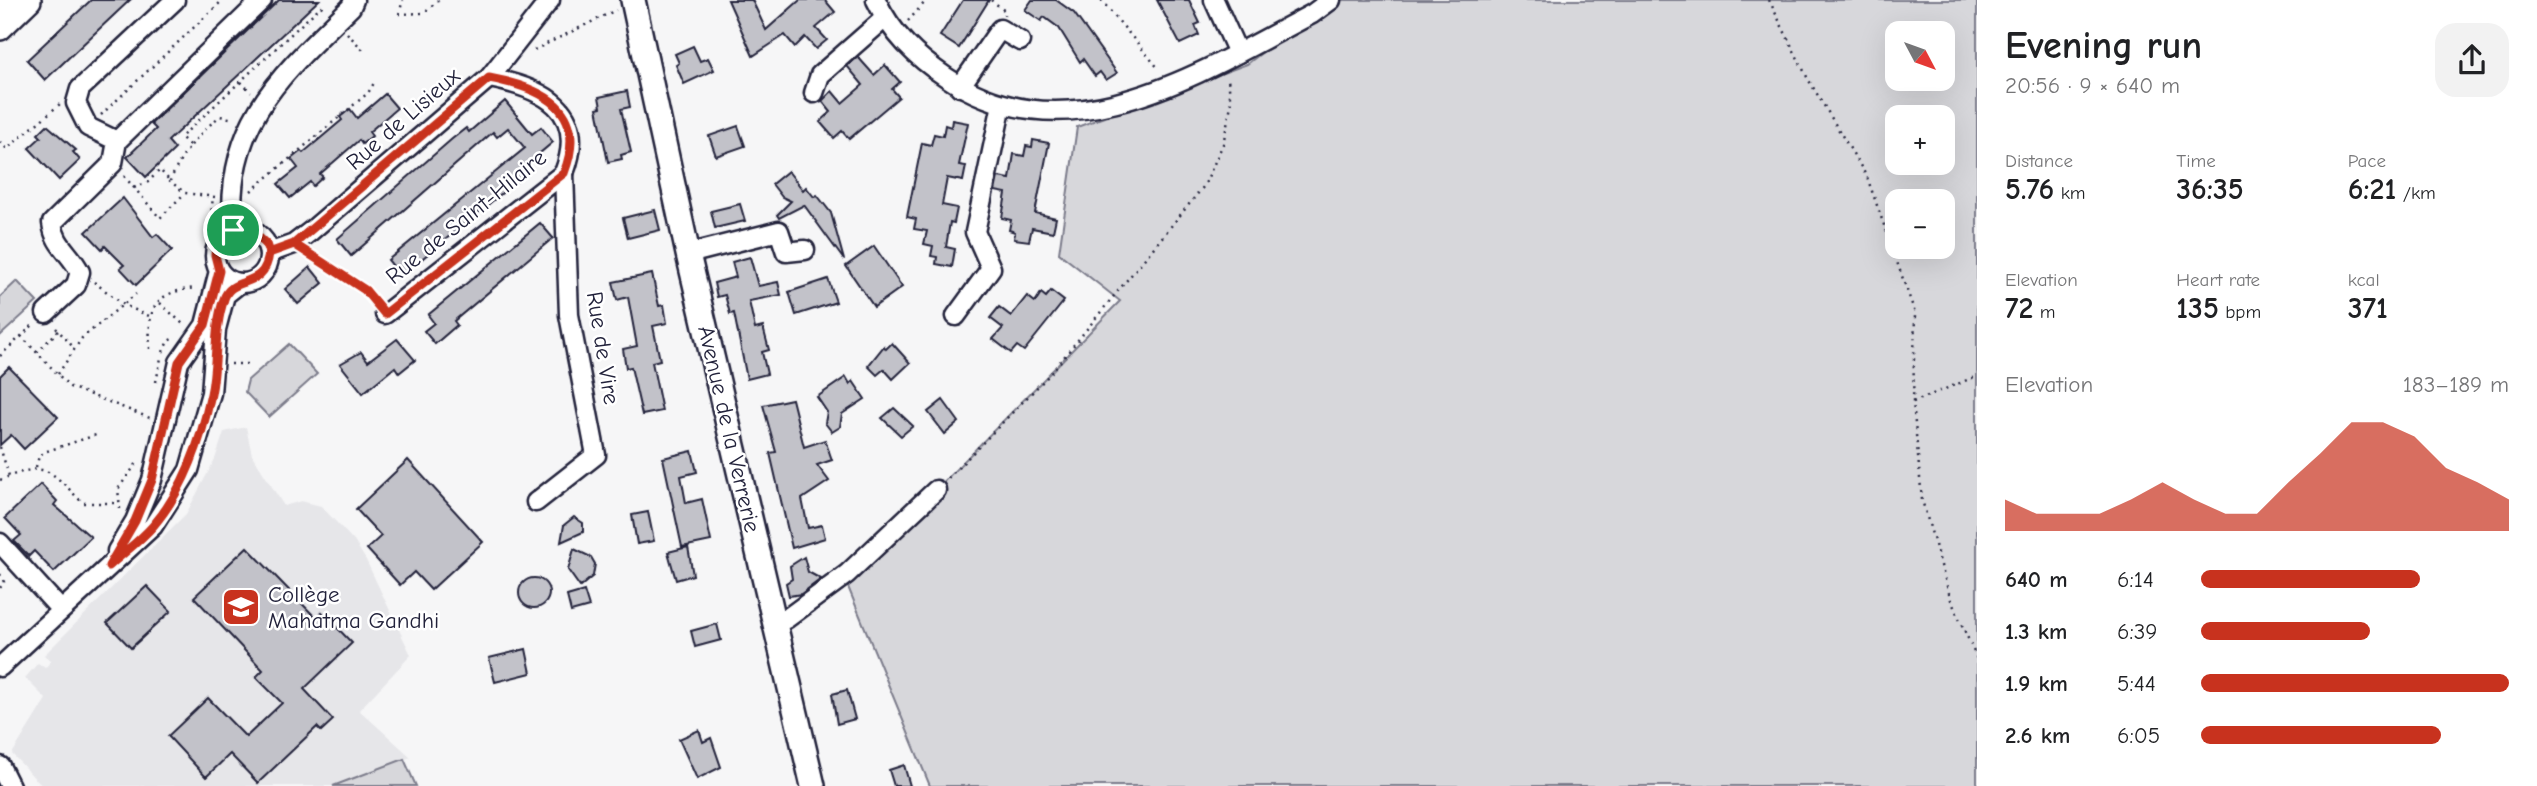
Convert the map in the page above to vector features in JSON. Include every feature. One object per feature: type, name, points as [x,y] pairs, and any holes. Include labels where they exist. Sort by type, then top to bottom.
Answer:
[{"type":"main road","points":[[0,4],[5,0]]},
{"type":"main road","points":[[0,28],[29,0]]},
{"type":"main road","name":"Avenue de la Verrerie","points":[[627,2],[648,72],[813,786]]},
{"type":"street","points":[[117,141],[88,127],[76,103],[80,89],[175,0]]},
{"type":"street","points":[[53,324],[76,285],[80,272],[73,258],[54,239],[52,223],[113,163],[117,141],[262,0]]},
{"type":"street","points":[[233,230],[231,199],[243,141],[258,107],[288,68],[336,22],[354,0]]},
{"type":"street","name":"Rue de Lisieux","points":[[269,253],[294,244],[489,78],[550,0]]},
{"type":"street","points":[[876,0],[885,18],[914,56],[960,87],[1002,104],[1062,112],[1117,105],[1172,85],[1312,14],[1331,0]]},
{"type":"street","points":[[1213,0],[1232,56]]},
{"type":"street","points":[[814,93],[820,75],[885,18]]},
{"type":"street","points":[[960,87],[1000,29],[1020,41]]},
{"type":"street","name":"Rue de Saint-Hilaire","points":[[385,314],[564,173],[570,158],[570,134],[564,114],[544,94],[516,83],[489,78]]},
{"type":"street","points":[[956,316],[991,268],[975,232],[1002,104]]},
{"type":"street","name":"Rue de Vire","points":[[536,502],[596,455],[569,315],[564,173]]},
{"type":"street","points":[[0,667],[153,526],[189,470],[211,393],[216,329],[225,295],[240,284],[252,282],[262,275],[269,253],[266,244],[252,231],[233,230],[220,240],[216,247],[219,271],[205,325],[179,362],[146,493],[135,521],[109,566]]},
{"type":"street","points":[[688,254],[779,231],[786,252],[804,250]]},
{"type":"street","points":[[219,271],[240,284]]},
{"type":"street","points":[[775,622],[786,619],[847,574],[936,490]]},
{"type":"street","points":[[146,493],[166,506]]},
{"type":"street","points":[[0,543],[60,609]]},
{"type":"street","points":[[0,766],[10,786]]},
{"type":"path","points":[[88,127],[223,0]]},
{"type":"path","points":[[403,0],[399,15],[423,12],[439,0]]},
{"type":"path","points":[[898,35],[927,0]]},
{"type":"path","points":[[1101,0],[1172,85]]},
{"type":"path","points":[[1769,0],[1808,79],[1867,177],[1915,313],[1913,402],[1922,500],[1951,600],[1977,659]]},
{"type":"path","points":[[504,60],[532,51],[627,2]]},
{"type":"path","points":[[189,145],[181,137],[321,6],[364,51]]},
{"type":"path","points":[[936,490],[1050,374],[1203,186],[1223,144],[1231,105],[1232,56]]},
{"type":"path","points":[[0,142],[8,149],[59,104],[76,103]]},
{"type":"path","points":[[211,107],[220,116]]},
{"type":"path","points":[[113,163],[160,218],[185,193]]},
{"type":"path","points":[[134,188],[148,182],[160,170],[170,181]]},
{"type":"path","points":[[294,244],[365,290],[385,314]]},
{"type":"path","points":[[80,272],[124,305],[149,316]]},
{"type":"path","points":[[150,349],[149,316],[159,302],[177,292],[202,288]]},
{"type":"path","points":[[58,374],[82,338],[136,294]]},
{"type":"path","points":[[159,302],[189,330]]},
{"type":"path","points":[[53,324],[74,348]]},
{"type":"path","points":[[0,356],[21,336],[53,324]]},
{"type":"path","points":[[37,352],[53,324]]},
{"type":"path","points":[[21,336],[69,387],[150,418]]},
{"type":"path","points":[[1913,402],[1977,376]]},
{"type":"path","points":[[36,467],[39,456],[44,452],[99,434]]},
{"type":"path","points":[[0,447],[9,476]]},
{"type":"path","points":[[0,480],[36,467],[47,470],[83,503],[118,503]]},
{"type":"path","points":[[0,574],[4,582],[0,588]]},
{"type":"shaded area","points":[[1331,0],[1977,0],[1977,786],[930,786],[846,582],[1120,301],[1059,253],[1077,127],[1247,64]]},
{"type":"shaded area","points":[[17,281],[37,302],[0,336],[0,297]]},
{"type":"shaded area","points":[[289,344],[317,374],[269,417],[245,392],[248,380]]},
{"type":"shaded area","name":"Collège Mahatma Gandhi","points":[[246,427],[252,455],[284,506],[301,501],[321,506],[354,541],[366,560],[411,655],[359,710],[411,757],[333,786],[42,786],[12,754],[46,699],[25,678],[38,663],[45,668],[51,661],[44,655],[186,514],[215,459],[224,432]]},
{"type":"shaded area","points":[[404,759],[416,786],[333,786]]},
{"type":"building","points":[[91,0],[130,0],[45,80],[27,60]]},
{"type":"building","points":[[279,0],[319,0],[168,141],[175,149],[146,177],[127,157],[156,129],[151,124]]},
{"type":"building","points":[[728,0],[752,0],[766,30],[800,0],[825,0],[835,12],[816,28],[827,40],[816,49],[805,37],[795,47],[785,35],[753,56]]},
{"type":"building","points":[[963,0],[989,0],[959,48],[940,36]]},
{"type":"building","points":[[1032,0],[1056,0],[1074,13],[1117,73],[1106,80],[1100,72],[1095,76],[1083,59],[1080,62],[1059,28],[1044,17],[1041,21],[1025,10]]},
{"type":"building","points":[[1157,0],[1189,0],[1200,23],[1195,25],[1199,35],[1180,44]]},
{"type":"building","points":[[693,46],[700,61],[708,58],[714,70],[684,84],[676,65],[679,63],[675,54]]},
{"type":"building","points":[[858,57],[874,75],[885,65],[900,82],[892,89],[899,97],[849,139],[842,131],[834,138],[820,122],[831,112],[822,101],[832,91],[842,103],[863,85],[847,66]]},
{"type":"building","points":[[627,91],[630,107],[621,109],[631,152],[621,155],[622,159],[608,162],[597,108],[601,107],[599,97]]},
{"type":"building","points":[[385,94],[397,108],[369,132],[372,136],[362,144],[359,140],[320,174],[323,177],[313,186],[310,182],[290,198],[278,184],[298,168],[291,159],[301,151],[303,153],[342,120],[340,117],[350,109],[357,118]]},
{"type":"building","points":[[505,101],[532,134],[541,127],[553,142],[520,170],[524,175],[401,276],[388,260],[525,148],[508,128],[497,137],[493,132],[351,256],[337,239],[452,139],[466,128],[469,132]]},
{"type":"building","points":[[952,120],[968,123],[959,165],[966,166],[963,181],[947,178],[942,205],[957,208],[954,223],[950,222],[946,247],[955,249],[952,267],[936,264],[937,257],[931,256],[933,246],[924,244],[927,231],[914,229],[916,219],[907,217],[922,143],[931,145],[934,134],[943,136],[945,125],[951,127]]},
{"type":"building","points":[[47,125],[76,150],[73,152],[80,160],[59,180],[29,148],[41,137],[38,134]]},
{"type":"building","points":[[738,126],[745,146],[716,156],[709,136]]},
{"type":"building","points":[[1033,140],[1049,143],[1035,213],[1056,218],[1053,232],[1032,228],[1029,241],[1014,239],[1015,232],[1009,230],[1011,220],[1002,218],[1006,193],[995,191],[998,177],[1010,179],[1014,154],[1024,156],[1026,146],[1032,147]]},
{"type":"building","points":[[788,171],[803,190],[806,187],[814,197],[817,195],[831,213],[844,260],[804,205],[779,218],[777,215],[791,201],[782,197],[772,184]]},
{"type":"building","points":[[123,198],[153,237],[157,234],[172,250],[136,285],[120,268],[124,265],[105,246],[102,249],[86,232]]},
{"type":"building","points":[[740,204],[745,221],[715,228],[711,211]]},
{"type":"building","points":[[655,210],[660,230],[628,238],[623,218]]},
{"type":"building","points":[[540,223],[553,238],[454,321],[457,325],[435,344],[424,331],[434,323],[428,315]]},
{"type":"building","points":[[874,246],[902,287],[874,307],[846,266]]},
{"type":"building","points":[[750,257],[758,286],[778,282],[781,295],[749,301],[755,329],[763,327],[769,350],[762,352],[767,374],[747,379],[734,313],[730,314],[725,295],[717,297],[714,283],[736,277],[732,262]]},
{"type":"building","points":[[310,267],[323,283],[298,304],[285,289]]},
{"type":"building","points":[[652,274],[659,306],[664,305],[667,323],[653,326],[660,360],[652,362],[662,411],[642,415],[631,367],[626,368],[623,349],[637,346],[628,297],[617,300],[613,282]]},
{"type":"building","points":[[828,279],[836,302],[796,315],[789,292]]},
{"type":"building","points":[[1051,291],[1064,301],[1024,351],[1017,346],[1011,353],[993,339],[1003,328],[990,318],[999,307],[1011,316],[1027,296],[1035,302],[1041,293],[1046,297]]},
{"type":"building","points":[[397,339],[415,360],[399,373],[395,367],[363,393],[340,364],[361,352],[368,361]]},
{"type":"building","points":[[892,343],[910,363],[893,379],[884,369],[877,375],[868,366],[884,346],[886,349]]},
{"type":"building","points":[[9,367],[58,417],[24,449],[11,435],[0,445],[0,376]]},
{"type":"building","points":[[846,377],[850,384],[853,381],[865,399],[842,414],[840,427],[832,432],[825,423],[827,412],[817,397]]},
{"type":"building","points":[[792,399],[804,447],[825,440],[832,460],[817,465],[829,481],[802,499],[808,528],[822,525],[825,538],[792,548],[770,453],[776,452],[763,405]]},
{"type":"building","points":[[943,400],[959,422],[945,434],[928,412]]},
{"type":"building","points":[[894,408],[913,426],[901,436],[882,418]]},
{"type":"building","points":[[692,451],[697,472],[681,476],[686,503],[702,499],[711,541],[682,547],[663,458]]},
{"type":"building","points":[[408,460],[483,542],[431,590],[414,572],[400,585],[367,549],[381,536],[356,509]]},
{"type":"building","points":[[41,484],[57,501],[54,505],[91,537],[54,572],[34,551],[29,556],[14,541],[21,535],[5,518]]},
{"type":"building","points":[[648,512],[654,541],[637,544],[632,515]]},
{"type":"building","points":[[574,517],[583,523],[583,532],[561,542],[564,525]]},
{"type":"building","points":[[247,547],[316,618],[322,612],[352,643],[304,689],[333,720],[321,731],[317,727],[258,783],[230,754],[206,777],[168,736],[208,698],[246,737],[282,703],[256,677],[263,670],[194,597]]},
{"type":"building","points":[[688,547],[693,575],[676,580],[668,552]]},
{"type":"building","points":[[574,549],[591,557],[595,564],[593,576],[580,587],[568,570]]},
{"type":"building","points":[[804,557],[808,572],[821,579],[801,594],[789,596],[786,583],[792,579],[790,566]]},
{"type":"building","points":[[534,578],[545,582],[549,593],[545,604],[534,608],[523,604],[519,593],[523,582]]},
{"type":"building","points":[[147,586],[171,611],[131,648],[107,623]]},
{"type":"building","points":[[584,591],[589,607],[571,612],[567,596]]},
{"type":"building","points":[[717,624],[721,640],[695,647],[691,631]]},
{"type":"building","points":[[526,649],[531,673],[495,682],[489,658]]},
{"type":"building","points":[[847,690],[855,719],[837,724],[832,694]]},
{"type":"building","points":[[699,730],[703,742],[711,738],[721,767],[697,779],[679,739]]},
{"type":"building","points":[[904,765],[910,786],[894,786],[889,770]]},
{"type":"place","name":"Collège Mahatma Gandhi","points":[[241,607]]},
{"type":"route","points":[[233,230],[226,234],[216,247],[219,271],[211,305],[205,325],[179,362],[152,480],[135,521],[109,566],[153,526],[189,470],[211,393],[216,329],[225,295],[240,284],[252,282],[262,275],[268,265],[269,253],[294,244],[365,290],[385,314],[564,173],[570,158],[570,134],[564,114],[544,94],[516,83],[489,78],[294,244],[269,253],[260,236],[252,231],[233,230]]}]
